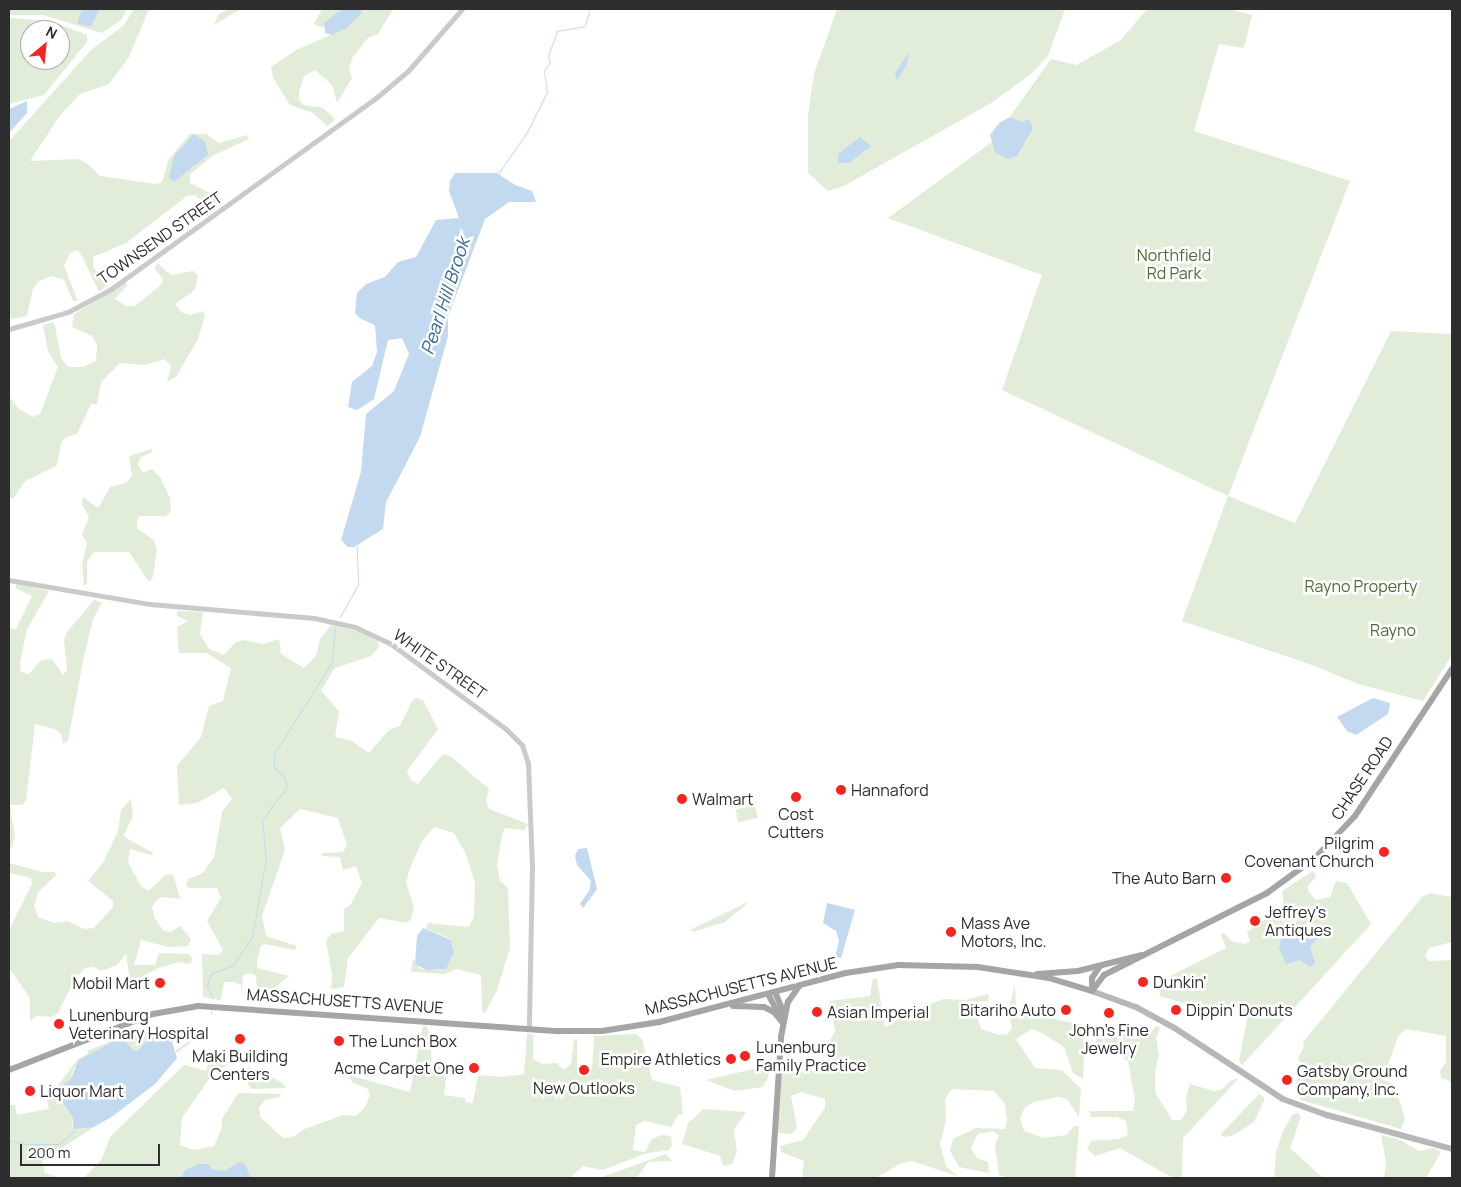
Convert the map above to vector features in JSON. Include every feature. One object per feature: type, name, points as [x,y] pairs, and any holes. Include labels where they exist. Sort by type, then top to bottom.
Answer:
[{"type":"main road","name":"CHASE ROAD","points":[[1092,991],[1104,975],[1267,893],[1315,858],[1355,816],[1452,669]]},
{"type":"main road","name":"CHASE ROAD","points":[[1024,974],[1078,971],[1144,955]]},
{"type":"main road","name":"MASSACHUSETTS AVENUE","points":[[9,1070],[153,1014],[206,1006],[529,1028],[602,1031],[653,1024],[861,970],[909,964],[954,965],[1024,974],[1092,991],[1136,1007],[1175,1028],[1283,1099],[1327,1115],[1452,1149]]},
{"type":"main road","points":[[1092,991],[1092,978],[1100,966]]},
{"type":"main road","points":[[772,1178],[784,1015],[799,986]]},
{"type":"main road","points":[[771,993],[784,1015]]},
{"type":"main road","points":[[771,993],[783,1023]]},
{"type":"main road","points":[[720,1007],[764,1007],[774,1012],[783,1023]]},
{"type":"street","name":"TOWNSEND STREET","points":[[9,328],[68,312],[111,289],[314,143],[408,71],[462,9]]},
{"type":"street","name":"WHITE STREET","points":[[9,580],[172,606],[313,618],[355,627],[396,647],[506,729],[522,745],[528,763],[532,857],[529,1028]]},
{"type":"green space","points":[[9,9],[127,9],[121,20],[102,33],[70,23],[70,20],[59,20],[43,15],[9,15]]},
{"type":"green space","points":[[134,9],[149,9],[129,57],[109,84],[80,94],[61,114],[30,161],[78,159],[88,164],[100,176],[156,184],[162,182],[169,159],[190,134],[206,134],[219,143],[247,135],[249,139],[214,155],[190,174],[190,183],[224,200],[214,211],[209,213],[208,206],[195,195],[187,196],[126,243],[93,257],[93,267],[109,284],[99,292],[80,252],[76,250],[70,253],[64,266],[78,301],[73,301],[64,280],[52,276],[39,281],[33,289],[27,316],[12,319],[9,317],[9,141],[92,49],[123,26]]},
{"type":"green space","points":[[229,9],[239,10],[214,25],[219,14]]},
{"type":"green space","points":[[322,9],[342,9],[322,28],[314,24]]},
{"type":"green space","points":[[361,9],[393,9],[378,34],[368,38],[352,58],[349,70],[352,78],[337,103],[332,85],[315,70],[304,76],[299,92],[299,100],[304,105],[323,108],[331,115],[335,120],[327,126],[313,113],[290,105],[273,78],[271,67],[296,50],[347,28]]},
{"type":"green space","points":[[837,9],[1065,9],[1048,56],[1031,74],[991,103],[844,186],[828,191],[808,173],[808,115],[814,74]]},
{"type":"green space","name":"Northfield Rd Park","points":[[1147,9],[1229,9],[1252,15],[1244,48],[1219,44],[1194,131],[1350,181],[1228,496],[1002,390],[1042,275],[888,218],[992,142],[1051,59],[1076,65],[1121,40]]},
{"type":"green space","points":[[9,18],[38,20],[20,20],[20,70],[64,70],[44,95],[9,104]]},
{"type":"green space","points":[[70,28],[87,35],[87,42],[70,63]]},
{"type":"green space","points":[[157,263],[171,275],[193,271],[198,275],[195,290],[175,304],[181,312],[190,315],[203,311],[205,316],[198,339],[176,377],[167,382],[171,366],[165,359],[145,365],[120,363],[101,382],[97,404],[91,404],[77,434],[66,437],[61,443],[57,465],[24,482],[14,498],[9,498],[9,396],[19,409],[33,417],[40,414],[58,367],[48,351],[43,325],[53,322],[61,358],[68,367],[83,367],[96,361],[97,345],[92,336],[72,327],[74,314],[126,282],[127,285],[115,299],[126,306],[135,306],[162,284],[163,279],[155,269]]},
{"type":"green space","name":"Rayno Property","points":[[1391,331],[1452,334],[1452,655],[1423,701],[1358,684],[1315,666],[1182,621],[1228,496],[1295,523]]},
{"type":"green space","points":[[151,449],[153,452],[141,457],[138,464],[143,473],[152,469],[160,477],[170,498],[171,511],[166,516],[139,516],[137,520],[137,529],[154,540],[157,550],[153,577],[149,582],[129,552],[94,552],[87,562],[87,584],[84,586],[82,565],[87,543],[82,535],[89,517],[82,505],[83,497],[98,508],[110,487],[126,483],[132,476],[129,456]]},
{"type":"green space","points":[[17,583],[49,591],[27,629],[20,662],[21,672],[29,674],[41,660],[52,659],[63,675],[67,670],[64,640],[67,632],[94,600],[102,603],[93,619],[68,741],[63,744],[61,734],[55,729],[35,724],[26,801],[22,805],[10,805],[15,838],[9,853],[9,628],[16,629],[32,596],[15,588]]},
{"type":"green space","points":[[177,611],[203,612],[200,634],[209,649],[224,655],[236,642],[244,640],[263,644],[279,639],[281,654],[304,668],[316,656],[320,639],[331,625],[362,632],[378,641],[379,647],[371,656],[335,668],[321,690],[339,712],[335,737],[350,740],[369,753],[389,730],[400,726],[412,701],[416,698],[423,700],[438,729],[407,771],[411,780],[418,784],[443,754],[450,756],[489,789],[486,800],[489,809],[528,824],[524,830],[505,828],[502,835],[497,866],[500,881],[508,888],[510,948],[497,990],[485,1013],[482,1012],[481,975],[456,969],[444,974],[411,972],[413,959],[421,969],[443,970],[454,948],[449,938],[426,929],[428,923],[469,927],[474,917],[475,882],[465,852],[454,833],[434,827],[422,841],[406,883],[414,907],[411,919],[407,923],[379,918],[348,958],[344,987],[331,989],[332,975],[326,941],[331,934],[344,931],[344,909],[351,904],[362,883],[356,866],[343,870],[340,857],[321,856],[323,853],[343,852],[347,845],[338,818],[300,809],[280,828],[285,850],[262,916],[266,936],[297,946],[295,950],[265,944],[261,946],[257,961],[257,968],[289,976],[273,989],[257,988],[256,976],[250,973],[243,975],[241,1000],[241,985],[234,982],[224,982],[221,1000],[203,997],[202,954],[219,955],[223,950],[207,921],[221,898],[217,888],[188,888],[186,884],[188,879],[203,873],[214,857],[222,812],[232,799],[224,788],[197,803],[179,805],[177,766],[201,737],[209,706],[223,701],[231,668],[207,653],[179,653],[177,627],[188,621],[177,616]]},
{"type":"green space","points":[[131,799],[133,817],[123,836],[153,853],[152,855],[130,849],[128,862],[141,886],[149,891],[165,875],[173,874],[180,899],[162,897],[156,901],[152,907],[154,917],[163,930],[170,932],[180,926],[191,939],[188,946],[168,947],[141,940],[134,965],[155,965],[159,953],[189,954],[193,960],[189,964],[178,962],[159,968],[145,975],[134,987],[131,987],[126,954],[117,965],[101,971],[93,967],[85,968],[74,980],[58,1013],[52,1017],[37,1016],[30,1021],[30,998],[9,968],[9,930],[32,884],[31,878],[9,873],[9,863],[42,872],[55,872],[56,875],[38,892],[34,906],[38,917],[54,923],[68,921],[84,929],[94,928],[113,907],[113,901],[88,881],[103,863],[118,831],[121,810]]},
{"type":"green space","points":[[755,805],[758,818],[738,822],[736,809]]},
{"type":"green space","points":[[1313,871],[1316,877],[1308,886],[1308,891],[1316,900],[1330,897],[1336,881],[1347,883],[1371,924],[1242,1065],[1239,1061],[1248,1014],[1227,1005],[1206,1018],[1191,1005],[1160,996],[1161,977],[1170,976],[1226,948],[1221,935],[1224,933],[1231,941],[1245,944],[1250,942],[1247,932],[1284,906],[1282,891]]},
{"type":"green space","points":[[1430,893],[1452,897],[1452,942],[1429,948],[1425,956],[1429,961],[1452,960],[1452,1082],[1441,1078],[1440,1071],[1446,1062],[1446,1036],[1406,1029],[1398,1036],[1383,1080],[1391,1083],[1397,1093],[1405,1118],[1401,1129],[1301,1100],[1296,1083],[1298,1076],[1304,1074],[1298,1058],[1304,1047],[1303,1042],[1422,897]]},
{"type":"green space","points":[[750,901],[725,922],[693,932],[690,930]]},
{"type":"green space","points":[[873,978],[877,979],[885,1027],[918,1008],[944,999],[965,1000],[989,994],[988,1001],[979,1001],[975,1010],[981,1029],[999,1035],[1008,1034],[1012,1028],[1008,1010],[1015,985],[1016,1007],[1021,1013],[1085,1025],[1083,1079],[1073,1073],[1064,1047],[1042,1033],[1032,1029],[1016,1039],[1035,1068],[1062,1070],[1081,1089],[1079,1117],[1067,1099],[1058,1097],[1034,1102],[1025,1107],[1020,1118],[1024,1131],[1044,1138],[1066,1135],[1074,1126],[1079,1127],[1075,1178],[1010,1178],[999,1175],[995,1145],[999,1135],[993,1131],[978,1134],[971,1148],[977,1158],[988,1162],[989,1173],[959,1167],[950,1151],[953,1139],[976,1128],[1005,1129],[1007,1120],[1005,1104],[994,1091],[952,1089],[945,1099],[946,1120],[940,1144],[946,1166],[957,1176],[912,1161],[900,1164],[876,1178],[802,1178],[804,1161],[781,1152],[780,1146],[803,1140],[825,1108],[825,1099],[801,1092],[791,1096],[797,1127],[792,1134],[779,1133],[777,1130],[781,1067],[801,1072],[823,1070],[828,1064],[827,1046],[835,1031],[830,1001],[870,996]]},
{"type":"green space","points":[[423,1025],[427,1027],[430,1035],[432,1065],[447,1067],[444,1095],[465,1098],[465,1102],[473,1103],[478,1075],[503,1077],[524,1074],[527,1033],[533,1035],[533,1059],[542,1064],[557,1063],[564,1070],[571,1064],[574,1040],[577,1038],[577,1073],[587,1075],[592,1068],[594,1036],[636,1034],[642,1039],[652,1080],[680,1087],[683,1115],[679,1114],[671,1127],[644,1121],[636,1125],[633,1150],[645,1152],[652,1139],[661,1135],[671,1136],[672,1145],[669,1150],[644,1154],[603,1170],[583,1166],[570,1178],[84,1178],[101,1160],[111,1136],[184,1065],[206,1071],[209,1060],[229,1064],[213,1073],[182,1118],[180,1145],[194,1150],[214,1146],[222,1128],[222,1119],[238,1093],[281,1094],[280,1097],[265,1100],[259,1107],[260,1117],[283,1138],[293,1137],[302,1130],[343,1115],[356,1116],[365,1107],[370,1095],[368,1089],[352,1082],[348,1075],[410,1092]]},
{"type":"green space","points":[[1099,1026],[1133,1036],[1150,1034],[1156,1026],[1160,1028],[1156,1038],[1159,1055],[1155,1071],[1155,1092],[1172,1120],[1181,1120],[1187,1111],[1186,1096],[1190,1084],[1214,1091],[1223,1089],[1230,1081],[1239,1078],[1183,1138],[1182,1178],[1173,1178],[1120,1148],[1095,1156],[1087,1149],[1091,1141],[1118,1139],[1128,1135],[1126,1121],[1117,1117],[1091,1117],[1089,1111],[1133,1111],[1135,1099],[1128,1062],[1118,1053],[1099,1052],[1095,1045]]},
{"type":"green space","points":[[155,1032],[138,1051],[131,1049],[74,1068],[70,1080],[65,1084],[58,1096],[73,1118],[72,1127],[94,1127],[42,1161],[45,1173],[59,1178],[9,1178],[9,1105],[15,1105],[17,1115],[49,1109],[47,1100],[78,1059],[88,1054],[87,1051],[121,1037]]},
{"type":"green space","points":[[772,1056],[768,1078],[763,1087],[735,1091],[706,1080],[766,1066]]},
{"type":"green space","points":[[249,1067],[283,1083],[286,1088],[251,1089],[243,1075]]},
{"type":"green space","points":[[1259,1094],[1265,1098],[1254,1122],[1232,1136],[1223,1137],[1221,1134]]},
{"type":"green space","points":[[704,1109],[746,1112],[734,1129],[737,1152],[732,1164],[723,1166],[720,1156],[682,1144],[688,1123]]},
{"type":"green space","points":[[1298,1113],[1301,1117],[1290,1148],[1323,1178],[1274,1178],[1276,1152],[1283,1131],[1293,1114]]},
{"type":"green space","points":[[1381,1135],[1398,1139],[1419,1151],[1434,1148],[1441,1152],[1426,1178],[1384,1178],[1386,1163]]},
{"type":"green space","points":[[666,1154],[672,1161],[648,1162],[637,1178],[599,1178]]},
{"type":"water","points":[[82,9],[100,9],[91,26],[77,24]]},
{"type":"water","points":[[342,9],[361,9],[362,13],[347,28],[332,35],[325,33],[324,23]]},
{"type":"water","points":[[909,52],[907,64],[897,80],[895,73]]},
{"type":"water","points":[[27,101],[27,113],[9,133],[9,109]]},
{"type":"water","points":[[1010,117],[1022,122],[1029,119],[1033,128],[1017,156],[1008,159],[995,152],[990,135],[999,123]]},
{"type":"water","points":[[194,134],[205,142],[208,155],[174,182],[169,177],[174,156]]},
{"type":"water","points":[[860,137],[871,146],[849,163],[838,163],[839,153]]},
{"type":"water","points":[[455,173],[497,173],[515,185],[532,191],[536,202],[509,202],[485,219],[448,317],[448,336],[420,437],[386,502],[383,529],[354,547],[348,547],[341,540],[361,472],[366,414],[394,391],[409,354],[402,338],[388,340],[374,399],[357,410],[348,407],[352,382],[372,366],[377,352],[375,325],[361,319],[355,313],[357,293],[366,284],[385,277],[398,262],[416,257],[436,220],[459,218],[449,191],[450,181]]},
{"type":"water","points":[[1373,698],[1390,703],[1388,714],[1356,735],[1347,731],[1337,717]]},
{"type":"water","points":[[587,848],[597,889],[583,908],[580,904],[589,891],[591,881],[577,865],[575,856],[578,849]]},
{"type":"water","points":[[827,903],[855,910],[841,958],[835,957],[839,941],[836,931],[823,923]]},
{"type":"water","points":[[1304,923],[1314,927],[1321,935],[1310,946],[1315,963],[1310,967],[1300,960],[1286,964],[1279,948],[1282,936],[1288,929]]},
{"type":"water","points":[[423,928],[451,940],[454,952],[446,969],[427,970],[415,964],[417,936]]},
{"type":"water","points":[[163,1034],[171,1038],[177,1058],[155,1084],[113,1116],[94,1127],[73,1129],[73,1118],[57,1094],[61,1086],[70,1080],[79,1060],[116,1040],[124,1040],[133,1050],[138,1051],[146,1041]]},
{"type":"water","points":[[240,1162],[245,1164],[251,1178],[181,1178],[185,1170],[199,1164],[208,1164],[212,1169],[224,1171]]},
{"type":"waterway","name":"Pearl Hill Brook","points":[[498,174],[527,132],[547,92],[544,70],[550,62],[548,56],[557,31],[585,26],[590,9]]},
{"type":"waterway","name":"Pearl Hill Brook","points":[[340,617],[358,584],[357,546]]},
{"type":"waterway","name":"Pearl Hill Brook","points":[[212,998],[207,985],[211,974],[233,965],[252,937],[266,859],[262,820],[287,787],[283,775],[274,768],[274,754],[332,662],[335,627]]},
{"type":"waterway","name":"Pearl Hill Brook","points":[[176,1051],[190,1041]]},
{"type":"waterway","name":"Pearl Hill Brook","points":[[9,1140],[25,1144],[59,1144],[75,1130]]},
{"type":"place","name":"Hannaford","points":[[841,790]]},
{"type":"place","name":"Cost Cutters","points":[[796,797]]},
{"type":"place","name":"Walmart","points":[[682,799]]},
{"type":"place","name":"Pilgrim Covenant Church","points":[[1384,852]]},
{"type":"place","name":"The Auto Barn","points":[[1226,878]]},
{"type":"place","name":"Jeffrey's Antiques","points":[[1255,921]]},
{"type":"place","name":"Mass Ave Motors, Inc.","points":[[951,932]]},
{"type":"place","name":"Dunkin'","points":[[1143,982]]},
{"type":"place","name":"Mobil Mart","points":[[160,983]]},
{"type":"place","name":"Bitariho Auto","points":[[1066,1010]]},
{"type":"place","name":"Dippin' Donuts","points":[[1176,1010]]},
{"type":"place","name":"Asian Imperial","points":[[817,1012]]},
{"type":"place","name":"John's Fine Jewelry","points":[[1109,1013]]},
{"type":"place","name":"Lunenburg Veterinary Hospital","points":[[59,1024]]},
{"type":"place","name":"Maki Building Centers","points":[[240,1039]]},
{"type":"place","name":"The Lunch Box","points":[[339,1041]]},
{"type":"place","name":"Lunenburg Family Practice","points":[[745,1056]]},
{"type":"place","name":"Empire Athletics","points":[[731,1059]]},
{"type":"place","name":"Acme Carpet One","points":[[474,1068]]},
{"type":"place","name":"New Outlooks","points":[[584,1070]]},
{"type":"place","name":"Gatsby Ground Company, Inc.","points":[[1287,1080]]},
{"type":"place","name":"Liquor Mart","points":[[30,1091]]},
{"type":"park label","name":"Rayno","points":[[1393,630]]}]
